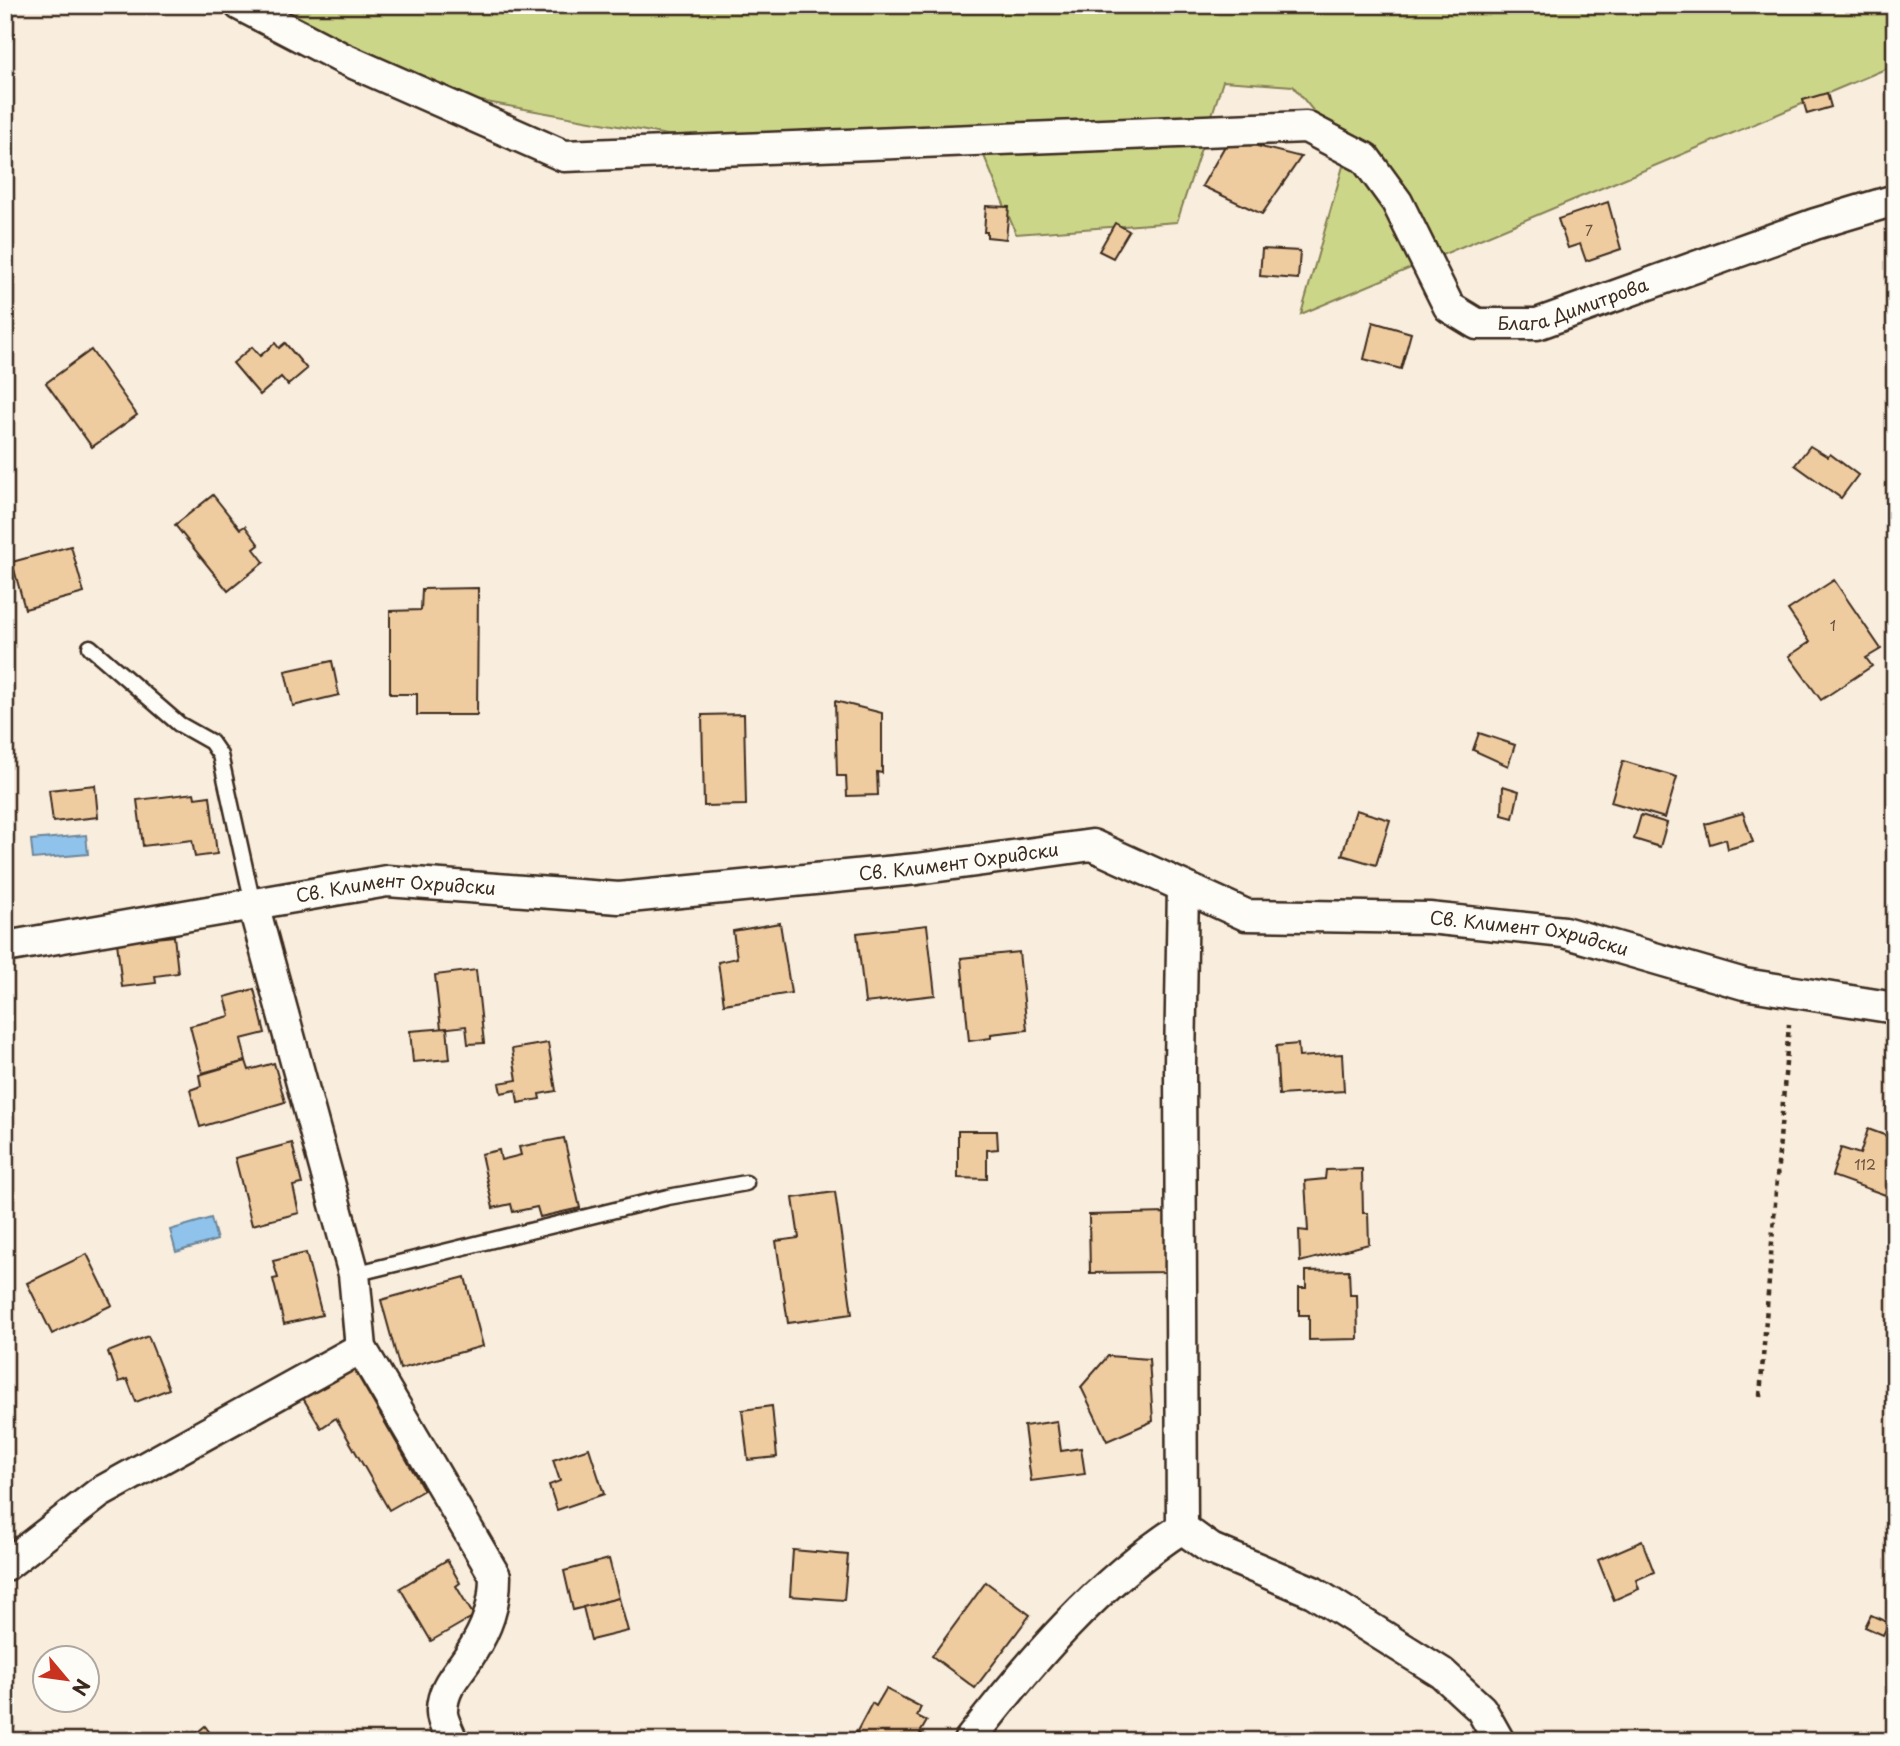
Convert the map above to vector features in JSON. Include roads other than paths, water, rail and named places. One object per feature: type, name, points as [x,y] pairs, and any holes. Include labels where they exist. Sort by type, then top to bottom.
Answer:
[{"type":"street","name":"Блага Димитрова","points":[[240,5],[342,58],[564,156],[1306,127],[1365,158],[1397,202],[1448,307],[1477,324],[1537,324],[1815,224],[1895,200]]},
{"type":"street","name":"Св. Климент Охридски","points":[[5,947],[387,881],[619,898],[917,869],[1092,845],[1246,915],[1429,918],[1564,932],[1744,984],[1895,1008]]},
{"type":"street","points":[[1182,1528],[1180,1065],[1183,887]]},
{"type":"street","points":[[253,904],[354,1274],[361,1348],[495,1576],[495,1602],[487,1625],[470,1656],[449,1680],[441,1712],[452,1741]]},
{"type":"street","points":[[5,1566],[99,1493],[361,1348]]},
{"type":"street","points":[[969,1741],[1058,1635],[1141,1555],[1182,1528]]},
{"type":"street","points":[[1182,1528],[1211,1549],[1313,1592],[1424,1660],[1481,1709],[1499,1741]]},
{"type":"lane","points":[[90,647],[179,724],[211,742],[220,755],[253,904]]},
{"type":"lane","points":[[354,1274],[668,1197],[746,1183]]},
{"type":"water","points":[[86,835],[88,854],[33,859],[31,840]]},
{"type":"water","points":[[211,1218],[217,1240],[176,1252],[170,1230]]}]
